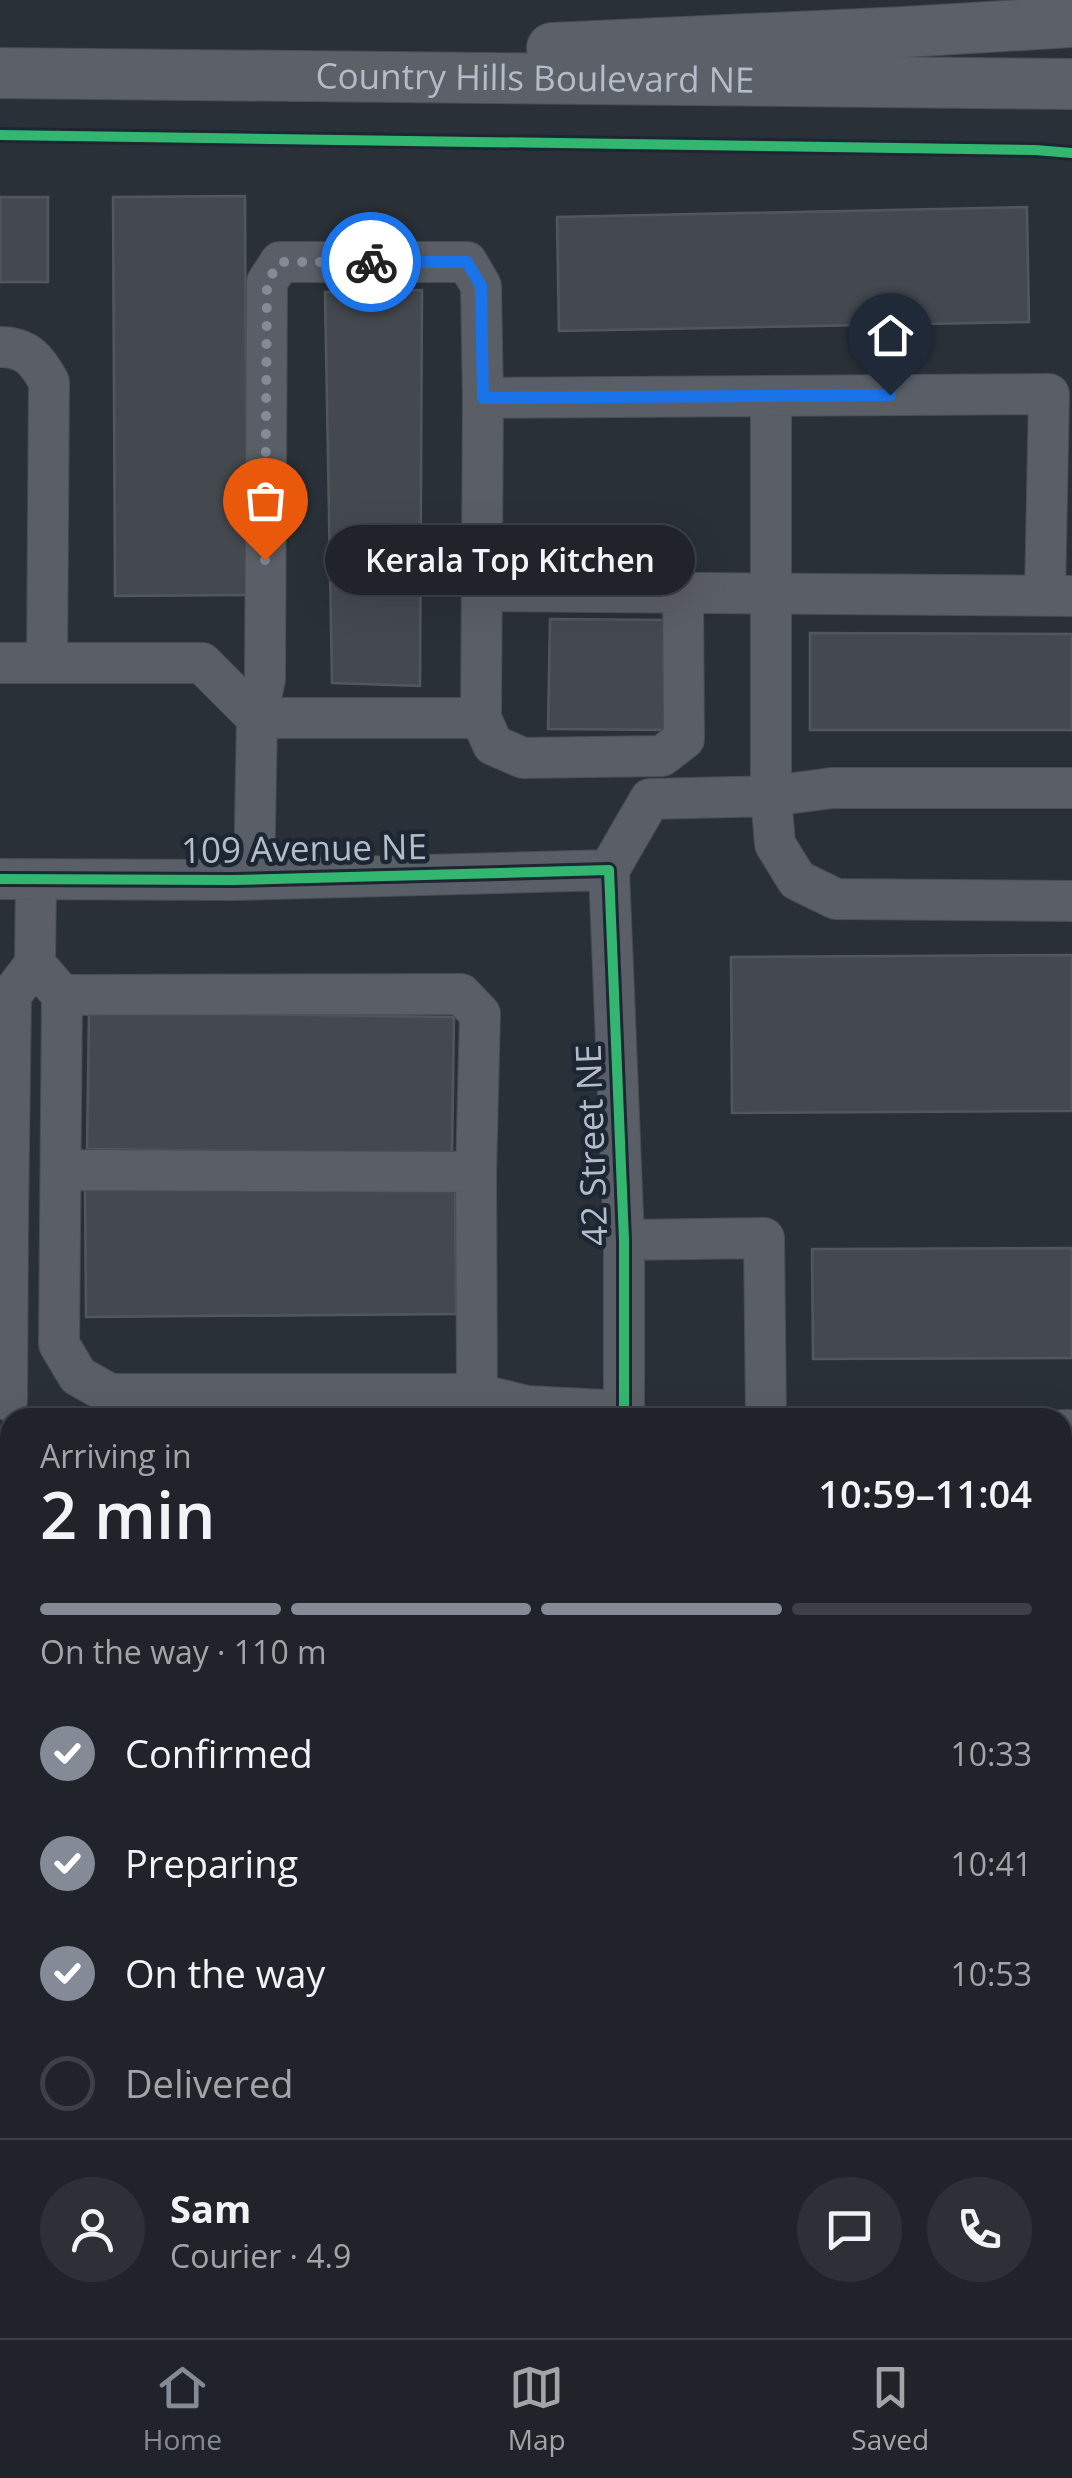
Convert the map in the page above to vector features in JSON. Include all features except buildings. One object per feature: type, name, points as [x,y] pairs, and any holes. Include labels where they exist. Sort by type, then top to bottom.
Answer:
[{"type":"main road","points":[[463,79],[537,49],[1072,22]]},
{"type":"main road","name":"Country Hills Boulevard NE","points":[[0,73],[1072,84]]},
{"type":"street","points":[[254,879],[257,718],[265,679],[267,282],[280,262],[467,262],[481,286],[481,718],[493,745],[523,758],[662,756],[684,739],[683,593]]},
{"type":"street","points":[[0,347],[12,347],[36,360],[49,382],[46,663]]},
{"type":"street","points":[[480,591],[1059,596],[1060,394],[483,398]]},
{"type":"street","points":[[771,396],[771,796],[775,844],[797,880],[836,899],[1072,901]]},
{"type":"street","points":[[0,663],[202,663],[257,718],[481,718]]},
{"type":"street","points":[[608,870],[650,799],[771,796],[832,788],[1072,788]]},
{"type":"street","name":"109 Avenue NE","points":[[18,880],[608,870]]},
{"type":"street","name":"42 Street NE","points":[[608,870],[624,1240],[624,1408]]},
{"type":"street","points":[[8,1400],[4,1220],[18,880]]},
{"type":"street","points":[[17,964],[62,995],[461,994],[480,1014],[477,1394]]},
{"type":"street","points":[[62,995],[59,1344],[78,1376],[110,1394],[477,1394],[551,1408]]},
{"type":"street","points":[[61,1170],[476,1172]]},
{"type":"street","points":[[624,1240],[764,1238],[766,1408]]},
{"type":"cycle path","points":[[0,135],[1072,153]]},
{"type":"cycle path","points":[[0,879],[233,880],[609,870],[624,1240],[624,1408]]},
{"type":"way so far","points":[[265,560],[267,282],[280,262],[371,262]]},
{"type":"place","name":"Kerala Top Kitchen","points":[[265,560]]},
{"type":"route","points":[[371,262],[467,262],[481,286],[483,398],[890,395]]}]
